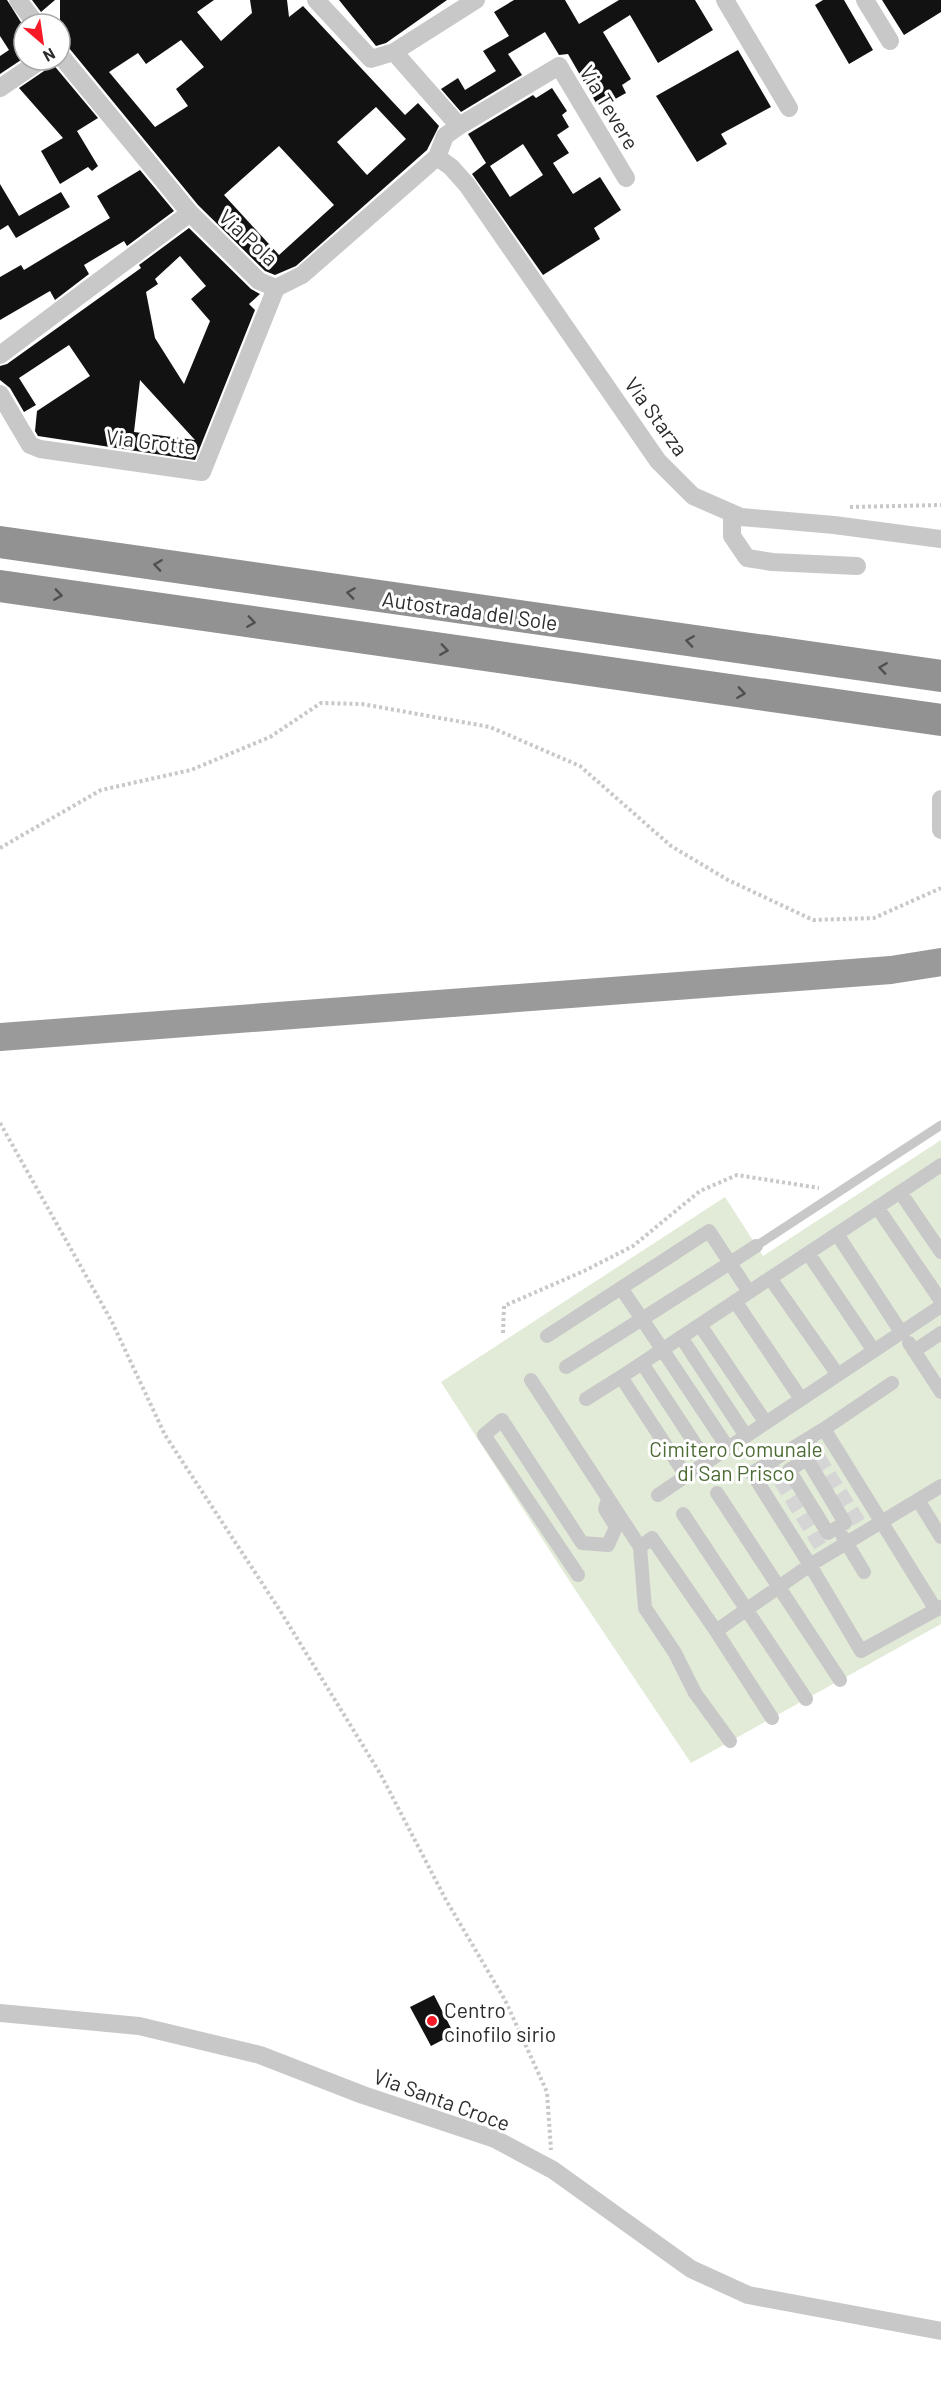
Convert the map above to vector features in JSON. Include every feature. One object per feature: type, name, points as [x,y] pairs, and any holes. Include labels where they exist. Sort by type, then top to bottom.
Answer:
[{"type":"highway","name":"Autostrada del Sole","points":[[0,542],[941,676]]},
{"type":"highway","name":"Autostrada del Sole","points":[[0,586],[941,720]]},
{"type":"highway","points":[[0,1037],[891,970],[941,962]]},
{"type":"street","points":[[316,0],[371,59],[394,52],[476,0]]},
{"type":"street","points":[[725,0],[789,108]]},
{"type":"street","points":[[865,0],[890,41]]},
{"type":"street","points":[[394,52],[459,126]]},
{"type":"street","name":"Via Tevere","points":[[459,126],[559,66],[626,178]]},
{"type":"street","name":"Via Pola","points":[[72,70],[190,213],[259,281],[276,288],[302,276],[437,157],[446,136],[459,126]]},
{"type":"street","points":[[0,88],[23,72]]},
{"type":"street","name":"Via Starza","points":[[437,157],[451,167],[467,184],[658,461],[693,496],[741,517],[834,525],[941,539]]},
{"type":"street","points":[[0,355],[190,213]]},
{"type":"street","name":"Via Grotte","points":[[0,394],[30,445],[40,449],[202,472],[276,288]]},
{"type":"street","points":[[732,513],[732,536],[747,558],[772,562],[856,566]]},
{"type":"street","points":[[941,800],[941,830]]},
{"type":"street","points":[[586,1399],[900,1192],[939,1171]]},
{"type":"street","points":[[900,1192],[941,1252]]},
{"type":"street","points":[[878,1207],[941,1303],[908,1342]]},
{"type":"street","points":[[547,1336],[710,1231],[749,1292]]},
{"type":"street","points":[[837,1234],[908,1342],[938,1382]]},
{"type":"street","points":[[566,1367],[756,1246]]},
{"type":"street","points":[[808,1253],[874,1351]]},
{"type":"street","points":[[771,1278],[838,1375]]},
{"type":"street","points":[[621,1288],[728,1448]]},
{"type":"street","points":[[735,1301],[801,1399]]},
{"type":"street","points":[[700,1324],[766,1423]]},
{"type":"street","points":[[658,1495],[874,1351],[941,1333]]},
{"type":"street","points":[[681,1337],[746,1436]]},
{"type":"street","points":[[642,1363],[707,1462]]},
{"type":"street","points":[[621,1377],[686,1476]]},
{"type":"street","points":[[531,1380],[640,1547],[638,1584],[645,1608],[675,1653],[695,1693],[730,1741]]},
{"type":"street","points":[[824,1429],[881,1522],[939,1608],[861,1651],[810,1565],[746,1470],[789,1450],[892,1383]]},
{"type":"street","points":[[578,1575],[484,1435],[502,1420],[582,1543],[608,1545],[616,1527],[605,1509],[608,1499]]},
{"type":"street","points":[[789,1450],[798,1465]]},
{"type":"street","points":[[807,1459],[845,1523],[837,1528],[828,1533],[789,1470],[807,1459]]},
{"type":"street","points":[[716,1631],[810,1565],[940,1488]]},
{"type":"street","points":[[717,1493],[840,1680]]},
{"type":"street","points":[[918,1500],[941,1537]]},
{"type":"street","points":[[683,1514],[806,1699]]},
{"type":"street","points":[[837,1528],[864,1572]]},
{"type":"street","points":[[640,1547],[652,1538],[772,1718]]},
{"type":"street","name":"Via Santa Croce","points":[[0,2013],[139,2026],[260,2055],[363,2095],[495,2139],[553,2170],[691,2269],[748,2295],[941,2331]]},
{"type":"lane","points":[[756,1246],[941,1125]]},
{"type":"path","points":[[0,848],[101,790],[191,770],[270,737],[321,703],[362,704],[490,727],[580,766],[671,846],[728,880],[813,920],[874,918],[941,888]]},
{"type":"path","points":[[0,1123],[112,1322],[165,1435],[279,1608],[381,1775],[446,1900],[505,2000],[547,2092],[553,2170]]},
{"type":"path","points":[[503,1333],[504,1306],[584,1271],[633,1246],[700,1191],[737,1175],[840,1191]]},
{"type":"green space","name":"Cimitero Comunale di San Prisco","points":[[941,1140],[941,1624],[691,1763],[570,1582],[441,1382],[725,1197],[763,1256]]},
{"type":"building","points":[[0,0],[7,0],[15,12],[12,12],[12,66],[0,74],[0,56],[9,50],[0,36]]},
{"type":"building","points":[[32,0],[55,0],[41,12]]},
{"type":"building","points":[[60,0],[214,0],[197,12],[221,41],[252,13],[250,0],[287,0],[289,17],[303,6],[405,115],[418,103],[439,126],[427,150],[296,266],[275,275],[265,271],[198,205],[72,52],[72,12],[60,12]],"holes":[[[181,40],[204,67],[176,89],[188,106],[155,127],[109,72],[138,53],[146,64]],[[376,107],[406,139],[367,175],[337,142]],[[279,146],[334,205],[279,255],[224,195]]]},
{"type":"building","points":[[339,0],[447,0],[386,43],[376,46]]},
{"type":"building","points":[[514,0],[565,0],[579,24],[619,0],[695,0],[713,30],[658,63],[630,15],[603,32],[631,79],[622,85],[626,93],[599,108],[568,54],[559,55],[545,32],[508,54],[522,75],[461,112],[441,89],[458,78],[465,90],[496,71],[483,51],[509,36],[494,12]]},
{"type":"building","points":[[823,0],[844,0],[873,50],[849,64],[815,5]]},
{"type":"building","points":[[882,0],[941,0],[941,12],[904,35]]},
{"type":"building","points":[[738,50],[771,107],[721,134],[727,144],[697,162],[656,96]]},
{"type":"building","points":[[43,72],[60,72],[98,118],[77,131],[98,166],[92,171],[88,167],[60,184],[41,151],[63,138],[19,88]]},
{"type":"building","points":[[552,88],[567,111],[562,115],[569,127],[557,135],[569,153],[553,163],[573,194],[600,177],[621,210],[594,228],[600,239],[543,275],[472,174],[486,163],[468,134],[533,95],[536,98]],"holes":[[[523,144],[543,175],[510,197],[490,166]]]},
{"type":"building","points":[[140,170],[174,211],[127,246],[124,241],[84,265],[89,274],[55,300],[50,291],[0,320],[0,277],[21,265],[24,270],[110,218],[97,196]]},
{"type":"building","points":[[0,184],[19,216],[61,192],[70,207],[16,238],[8,225],[0,230]]},
{"type":"building","points":[[189,228],[251,289],[260,294],[249,304],[255,310],[195,460],[38,436],[35,431],[37,411],[90,376],[69,345],[19,378],[36,405],[24,412],[10,388],[0,380],[0,366],[7,364],[141,268],[139,265]],"holes":[[[180,256],[206,286],[191,299],[210,321],[184,384],[155,338],[146,292],[158,284],[155,279]],[[140,380],[195,440],[134,432]]]},
{"type":"building","name":"Centro cinofilo sirio","points":[[434,1995],[454,2034],[431,2046],[410,2007]]},
{"type":"tunnel","points":[[807,1439],[865,1532]]},
{"type":"tunnel","points":[[769,1462],[826,1555]]},
{"type":"place","name":"Centro cinofilo sirio","points":[[432,2021]]}]
